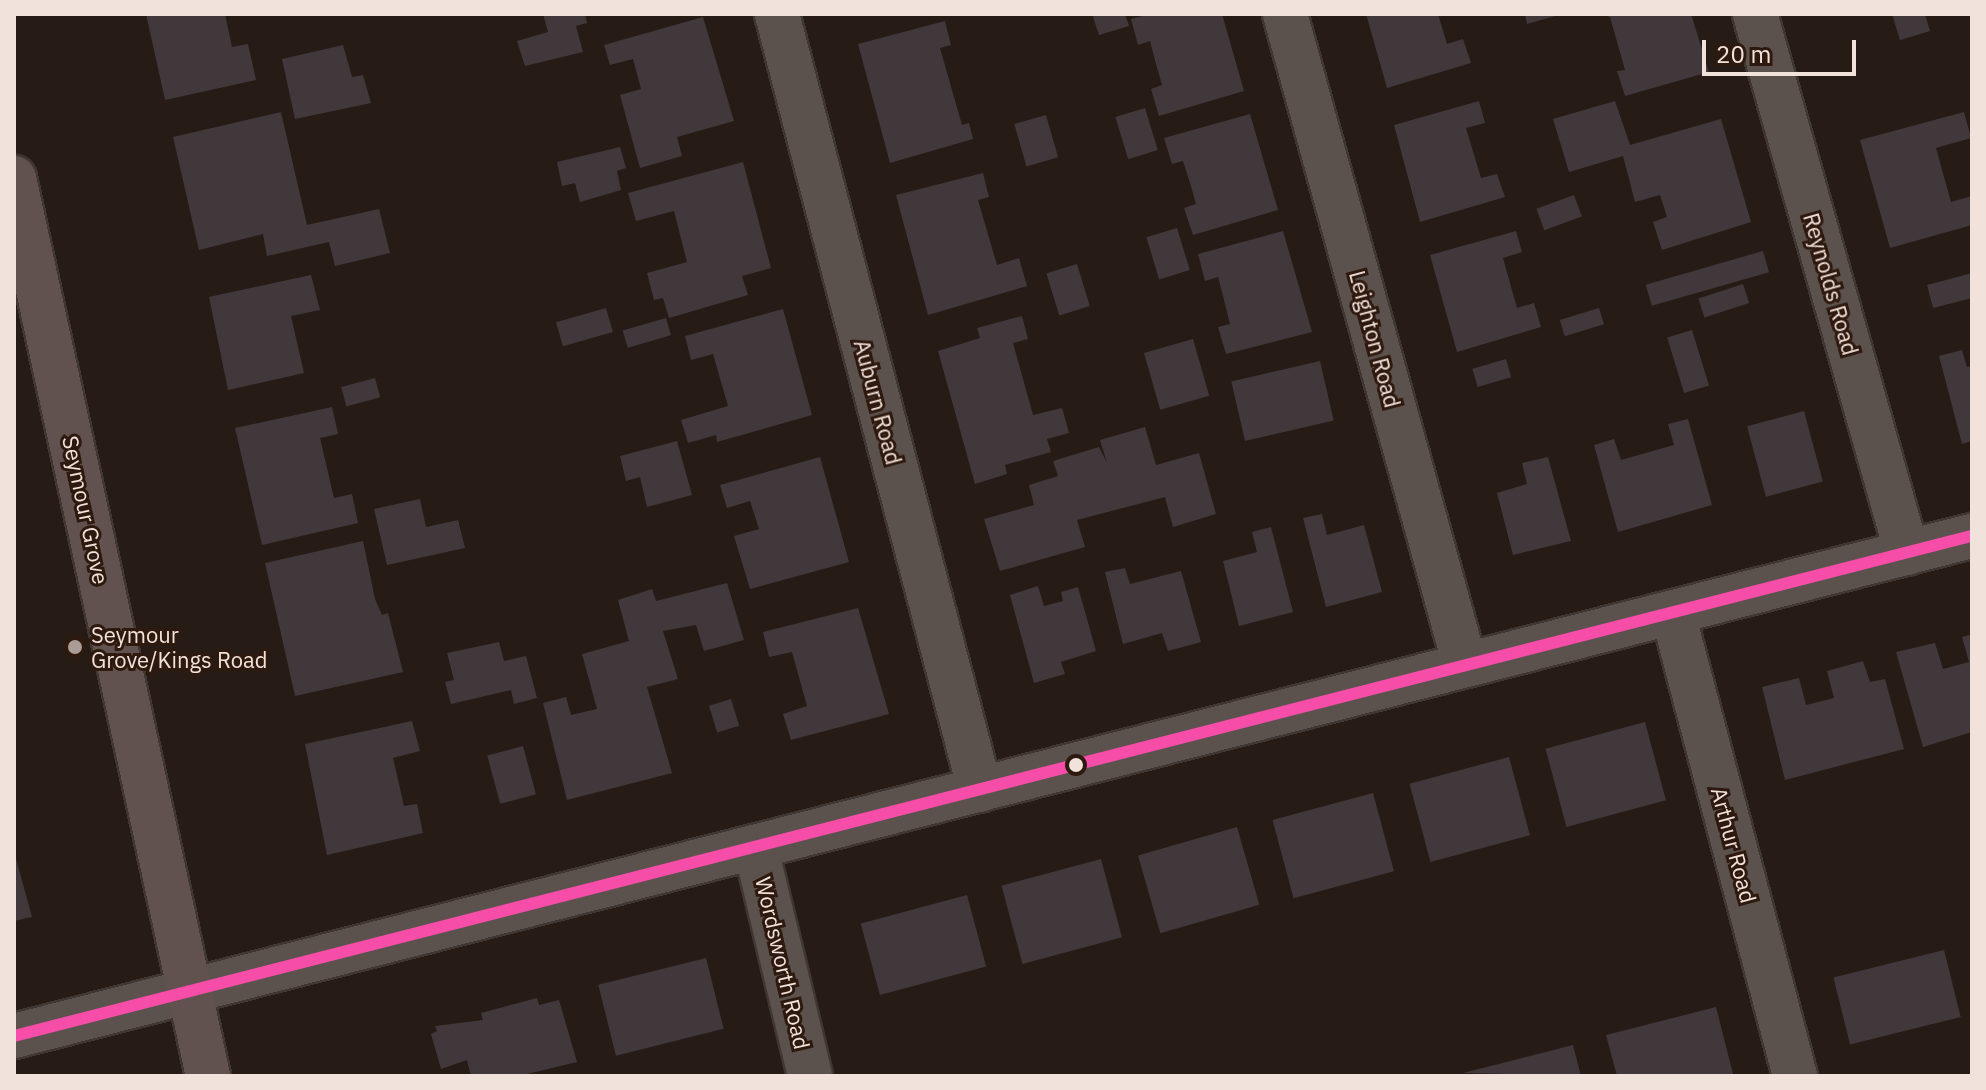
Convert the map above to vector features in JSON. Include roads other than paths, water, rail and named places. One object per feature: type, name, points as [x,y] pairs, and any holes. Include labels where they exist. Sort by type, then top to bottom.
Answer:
[{"type":"main road","name":"Seymour Grove","points":[[14,178],[208,1076]]},
{"type":"street","name":"Auburn Road","points":[[777,14],[980,790]]},
{"type":"street","name":"Leighton Road","points":[[1285,14],[1465,665]]},
{"type":"street","name":"Reynolds Road","points":[[1755,14],[1907,553]]},
{"type":"street","points":[[14,1036],[756,849],[1972,536]]},
{"type":"street","name":"Arthur Road","points":[[1673,614],[1795,1076]]},
{"type":"street","name":"Wordsworth Road","points":[[756,849],[810,1076]]},
{"type":"place","name":"Seymour Grove/Kings Road","points":[[75,647]]}]
